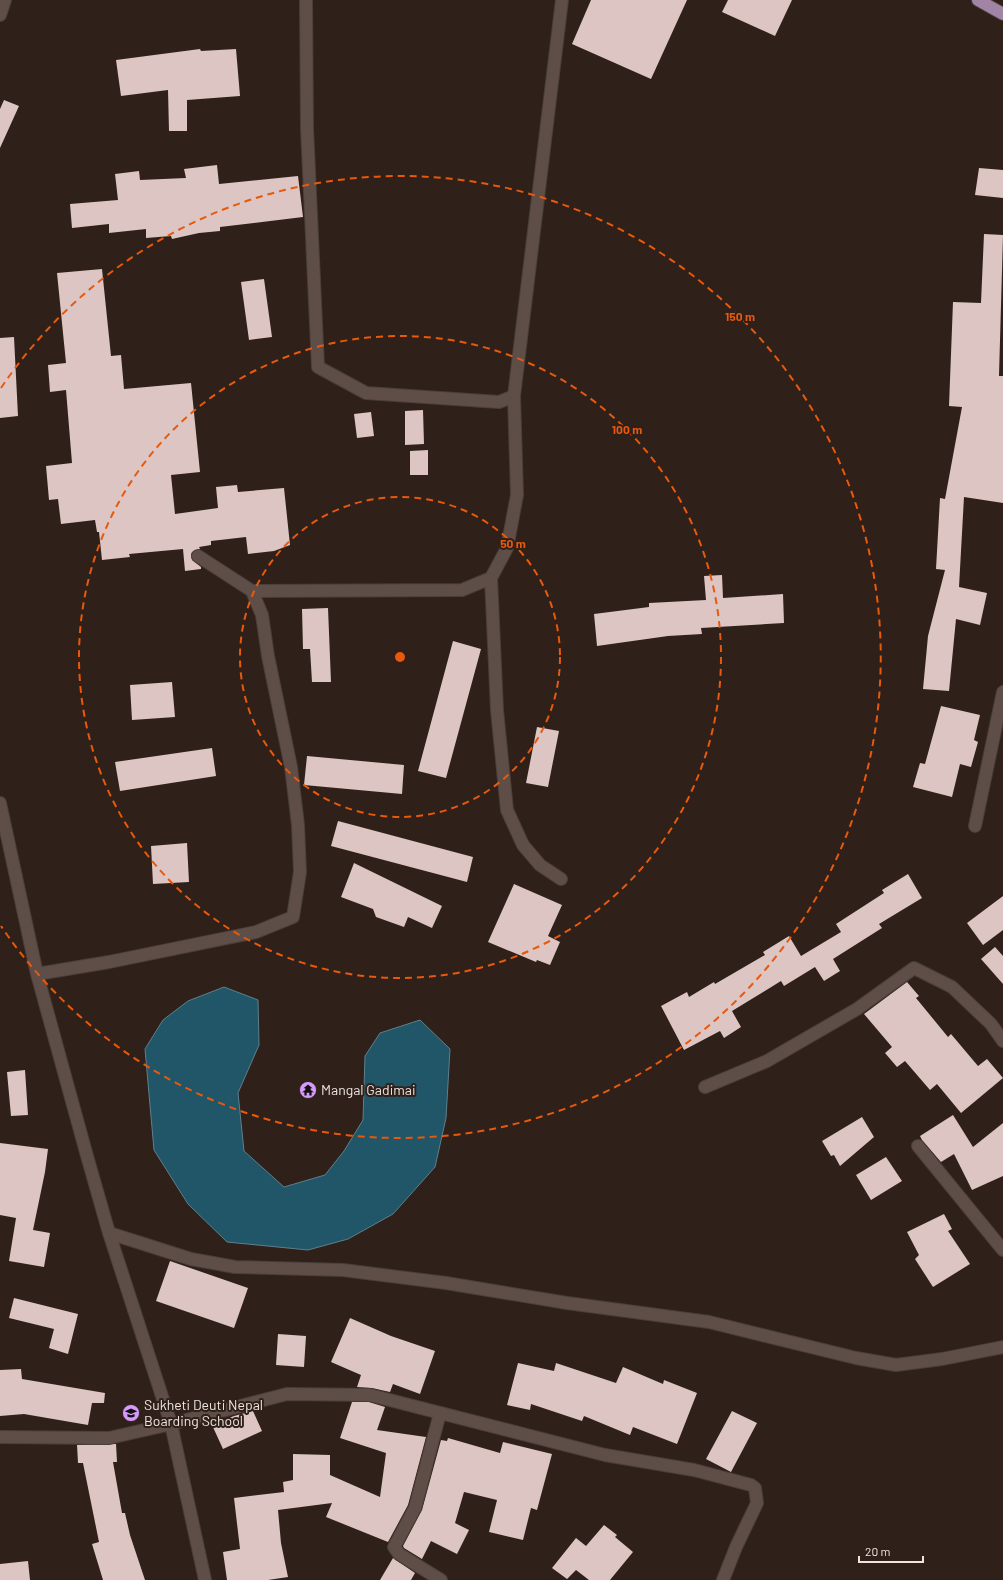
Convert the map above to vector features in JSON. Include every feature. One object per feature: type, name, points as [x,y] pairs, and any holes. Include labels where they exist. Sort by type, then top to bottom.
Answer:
[{"type":"main road","points":[[978,0],[1003,14]]},
{"type":"street","points":[[0,15],[5,0]]},
{"type":"street","points":[[306,0],[307,128],[318,367],[366,393],[499,402],[514,396]]},
{"type":"street","points":[[561,879],[540,865],[523,845],[507,810],[497,710],[491,578],[507,548],[517,495],[514,396],[562,0]]},
{"type":"street","points":[[198,556],[252,590],[462,590],[491,578]]},
{"type":"street","points":[[37,974],[109,962],[256,932],[293,917],[300,872],[298,825],[291,767],[268,656],[262,615],[252,590]]},
{"type":"street","points":[[975,826],[1003,692]]},
{"type":"street","points":[[0,803],[37,974],[109,1233],[172,1424],[205,1580]]},
{"type":"street","points":[[705,1087],[767,1061],[856,1009],[914,968],[952,987],[991,1024],[1003,1041]]},
{"type":"street","points":[[918,1146],[1003,1250]]},
{"type":"street","points":[[109,1233],[191,1259],[220,1264],[235,1266],[299,1267],[343,1270],[446,1283],[567,1303],[709,1322],[856,1358],[896,1365],[942,1359],[1003,1347]]},
{"type":"street","points":[[0,1437],[109,1438],[172,1424],[287,1394],[370,1395],[605,1455],[694,1470],[751,1485],[756,1488],[757,1503],[723,1580]]},
{"type":"street","points":[[440,1413],[415,1508],[394,1547],[399,1554],[441,1580]]},
{"type":"water","points":[[224,987],[258,1000],[259,1045],[238,1093],[244,1151],[284,1187],[325,1175],[344,1151],[363,1120],[365,1056],[380,1033],[420,1020],[450,1049],[446,1118],[435,1167],[393,1214],[348,1239],[308,1250],[227,1242],[188,1204],[154,1150],[145,1049],[163,1020],[188,1001]]},
{"type":"building","points":[[591,0],[687,0],[651,79],[572,44]]},
{"type":"building","points":[[728,0],[792,0],[775,36],[722,12]]},
{"type":"building","points":[[200,49],[201,51],[236,49],[240,96],[187,100],[187,131],[169,131],[168,90],[121,96],[116,60]]},
{"type":"building","points":[[4,100],[19,106],[0,148],[0,109]]},
{"type":"building","points":[[217,165],[219,184],[298,176],[303,217],[220,227],[220,231],[199,233],[172,239],[171,236],[146,238],[146,229],[109,233],[109,224],[72,228],[70,204],[118,200],[115,174],[139,171],[140,180],[186,178],[184,169]]},
{"type":"building","points":[[979,168],[1003,170],[1003,198],[975,195]]},
{"type":"building","points":[[984,234],[1003,235],[999,376],[1003,376],[1003,503],[964,497],[959,587],[987,593],[980,625],[956,619],[949,691],[923,689],[928,636],[945,570],[936,569],[940,498],[945,499],[962,407],[949,406],[953,302],[981,303]]},
{"type":"building","points":[[102,269],[111,356],[121,355],[124,389],[191,383],[200,472],[171,475],[175,514],[218,508],[216,487],[237,485],[238,492],[284,488],[290,545],[274,551],[248,554],[246,537],[211,541],[211,545],[199,547],[200,549],[192,552],[192,560],[201,567],[201,569],[185,571],[183,549],[129,554],[130,557],[102,560],[99,532],[97,532],[95,520],[61,524],[58,499],[49,500],[46,466],[72,463],[66,390],[50,392],[48,365],[66,363],[57,273]]},
{"type":"building","points":[[264,279],[272,337],[249,340],[241,282]]},
{"type":"building","points":[[14,337],[18,416],[0,418],[0,338]]},
{"type":"building","points":[[423,410],[424,444],[405,445],[405,411]]},
{"type":"building","points":[[371,412],[374,436],[357,438],[354,414]]},
{"type":"building","points":[[428,450],[428,475],[410,475],[410,451]]},
{"type":"building","points":[[722,575],[723,598],[783,594],[784,623],[701,628],[702,634],[668,636],[597,646],[594,614],[649,607],[649,603],[706,600],[704,576]]},
{"type":"building","points":[[328,608],[331,682],[312,682],[310,649],[303,649],[302,609]]},
{"type":"building","points":[[453,641],[481,649],[446,778],[418,771]]},
{"type":"building","points":[[172,682],[175,717],[132,720],[130,685]]},
{"type":"building","points":[[941,706],[980,715],[974,740],[978,742],[971,767],[960,764],[952,797],[913,787],[920,763],[925,764]]},
{"type":"building","points":[[537,727],[559,731],[548,787],[526,783]]},
{"type":"building","points":[[212,748],[216,776],[120,791],[115,762]]},
{"type":"building","points":[[307,756],[404,765],[402,794],[304,785]]},
{"type":"building","points":[[338,821],[473,857],[467,882],[331,846]]},
{"type":"building","points":[[187,843],[189,882],[153,884],[151,846]]},
{"type":"building","points":[[354,863],[442,906],[432,928],[408,917],[404,927],[376,917],[373,909],[341,897]]},
{"type":"building","points":[[908,874],[922,898],[879,924],[882,928],[833,959],[840,971],[824,981],[815,967],[784,986],[781,981],[732,1011],[741,1027],[724,1038],[720,1031],[684,1050],[661,1006],[687,992],[689,997],[714,982],[715,984],[765,955],[763,952],[789,936],[801,956],[841,932],[836,924],[884,893],[882,890]]},
{"type":"building","points":[[514,884],[562,905],[548,936],[560,942],[550,965],[537,960],[536,962],[488,942]]},
{"type":"building","points":[[1003,896],[1003,930],[983,945],[967,923]]},
{"type":"building","points":[[995,947],[1003,956],[1003,984],[981,959]]},
{"type":"building","points":[[907,982],[919,996],[916,998],[948,1037],[951,1034],[978,1066],[987,1059],[1003,1078],[961,1113],[937,1084],[930,1090],[905,1061],[897,1067],[885,1053],[892,1047],[864,1014]]},
{"type":"building","points":[[25,1070],[28,1115],[11,1116],[7,1072]]},
{"type":"building","points":[[953,1115],[973,1147],[1003,1123],[1003,1176],[972,1190],[954,1154],[941,1162],[922,1140],[920,1136]]},
{"type":"building","points":[[862,1117],[874,1137],[840,1166],[834,1155],[831,1156],[822,1141]]},
{"type":"building","points":[[0,1143],[48,1149],[45,1172],[33,1230],[50,1233],[44,1267],[9,1261],[16,1218],[0,1215]]},
{"type":"building","points":[[886,1157],[902,1181],[871,1200],[856,1175]]},
{"type":"building","points":[[944,1214],[952,1229],[948,1231],[970,1264],[933,1287],[915,1259],[919,1255],[907,1232]]},
{"type":"building","points":[[170,1261],[248,1288],[234,1328],[156,1301]]},
{"type":"building","points":[[14,1298],[78,1314],[68,1354],[49,1348],[54,1329],[9,1318]]},
{"type":"building","points":[[350,1318],[391,1336],[435,1351],[420,1394],[393,1384],[390,1392],[372,1388],[357,1387],[361,1375],[331,1362]]},
{"type":"building","points":[[278,1334],[306,1336],[304,1367],[276,1365]]},
{"type":"building","points":[[518,1363],[554,1371],[556,1363],[616,1383],[623,1367],[663,1384],[664,1380],[697,1393],[677,1444],[633,1427],[630,1435],[584,1416],[582,1421],[531,1404],[530,1410],[507,1405]]},
{"type":"building","points":[[21,1369],[22,1379],[105,1393],[104,1403],[92,1403],[88,1425],[24,1414],[0,1416],[0,1370]]},
{"type":"building","points":[[352,1402],[369,1402],[385,1407],[377,1430],[426,1437],[408,1505],[388,1542],[326,1517],[332,1503],[278,1510],[281,1543],[288,1577],[268,1580],[227,1580],[223,1552],[240,1549],[234,1498],[284,1492],[283,1482],[293,1480],[293,1454],[330,1455],[330,1475],[380,1497],[386,1453],[340,1438]]},
{"type":"building","points":[[253,1411],[262,1431],[223,1449],[212,1425],[234,1416]]},
{"type":"building","points":[[732,1411],[757,1423],[731,1472],[706,1459]]},
{"type":"building","points":[[448,1438],[500,1453],[503,1442],[552,1454],[537,1510],[531,1508],[523,1540],[489,1532],[497,1500],[464,1492],[455,1523],[469,1530],[457,1554],[431,1541],[422,1559],[404,1548],[403,1546],[422,1510],[441,1440],[447,1441]]},
{"type":"building","points":[[116,1444],[117,1462],[113,1462],[122,1513],[125,1513],[130,1535],[145,1580],[103,1580],[92,1544],[99,1542],[83,1463],[78,1463],[77,1445]]},
{"type":"building","points":[[604,1525],[617,1535],[615,1537],[633,1552],[610,1580],[589,1580],[576,1570],[567,1579],[552,1568],[576,1538],[586,1546]]},
{"type":"building","points":[[393,1558],[415,1573],[411,1580],[380,1580]]},
{"type":"building","points":[[28,1561],[30,1580],[0,1580],[0,1564]]},
{"type":"place","name":"Mangal Gadimai","points":[[308,1090]]},
{"type":"place","name":"Sukheti Deuti Nepal Boarding School","points":[[131,1413]]}]
